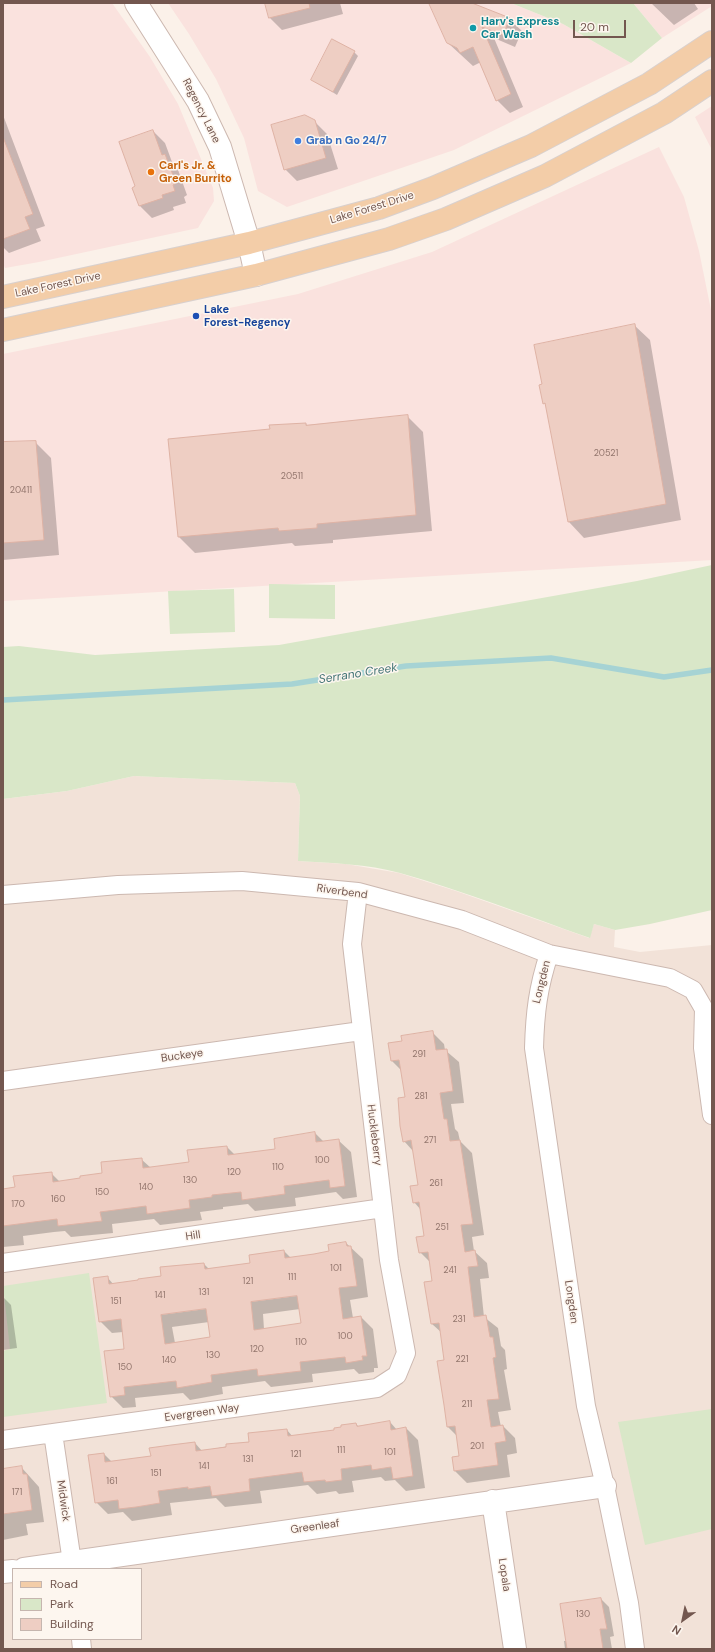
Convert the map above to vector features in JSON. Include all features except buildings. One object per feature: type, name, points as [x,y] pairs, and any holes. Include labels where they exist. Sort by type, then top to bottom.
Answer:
[{"type":"main road","name":"Lake Forest Drive","points":[[3,297],[249,243],[379,208],[433,188],[531,146],[649,84],[712,42]]},
{"type":"main road","points":[[3,330],[256,275],[389,239],[446,218],[545,176],[664,113],[712,81]]},
{"type":"street","name":"Regency Lane","points":[[136,3],[170,53],[198,101],[220,147],[249,243],[256,275]]},
{"type":"street","name":"Riverbend","points":[[3,895],[118,885],[242,881],[358,892],[462,920],[549,954],[670,978],[693,990],[704,1008],[703,1048],[712,1115]]},
{"type":"street","name":"Huckleberry","points":[[358,892],[352,944],[361,1031],[384,1208],[389,1260],[406,1353],[397,1375]]},
{"type":"street","name":"Longden","points":[[549,954],[540,984],[535,1015],[534,1048],[586,1406],[605,1486],[629,1603],[635,1649]]},
{"type":"street","name":"Buckeye","points":[[3,1081],[361,1031]]},
{"type":"street","name":"Hill","points":[[3,1263],[384,1208]]},
{"type":"street","name":"Evergreen Way","points":[[3,1440],[377,1388],[397,1375]]},
{"type":"street","name":"Midwick","points":[[53,1433],[72,1566]]},
{"type":"street","name":"Greenleaf","points":[[40,1568],[72,1566],[493,1501],[605,1486]]},
{"type":"street","name":"Lopala","points":[[493,1501],[515,1649]]},
{"type":"shaded area","points":[[3,3],[112,3],[150,57],[178,104],[213,188],[214,201],[198,228],[5,268],[3,264]]},
{"type":"shaded area","points":[[168,3],[511,3],[563,24],[631,63],[454,150],[287,207],[258,191],[244,138],[216,79],[189,34]]},
{"type":"shaded area","points":[[633,3],[712,3],[712,6],[662,38]]},
{"type":"shaded area","points":[[712,106],[712,150],[695,117]]},
{"type":"shaded area","points":[[659,147],[684,197],[699,251],[712,315],[712,560],[3,601],[3,354],[298,294],[432,252]]},
{"type":"shaded area","points":[[134,776],[295,783],[300,796],[298,861],[346,864],[399,873],[456,891],[589,938],[594,924],[615,930],[614,947],[640,952],[712,945],[712,1649],[3,1649],[3,799],[67,791]]},
{"type":"green space","points":[[511,3],[633,3],[662,38],[631,63],[563,24]]},
{"type":"green space","points":[[712,565],[712,910],[615,930],[594,924],[590,938],[472,896],[400,873],[337,863],[298,861],[300,796],[295,783],[134,776],[67,791],[3,799],[3,647],[19,646],[95,655],[279,645],[637,581]]},
{"type":"green space","points":[[269,584],[335,585],[335,619],[269,618]]},
{"type":"green space","points":[[234,589],[235,632],[170,634],[168,591]]},
{"type":"green space","points":[[89,1273],[107,1403],[3,1417],[3,1351],[10,1349],[3,1286]]},
{"type":"green space","points":[[712,1409],[712,1529],[645,1545],[618,1422]]},
{"type":"waterway","name":"Serrano Creek","points":[[3,700],[292,684],[406,666],[551,658],[664,677],[712,670]]},
{"type":"place","name":"Harv's Express Car Wash","points":[[473,28]]},
{"type":"place","name":"Grab n Go 24/7","points":[[298,141]]},
{"type":"place","name":"Carl's Jr. & Green Burrito","points":[[151,172]]},
{"type":"place","name":"Lake Forest-Regency","points":[[196,316]]}]
